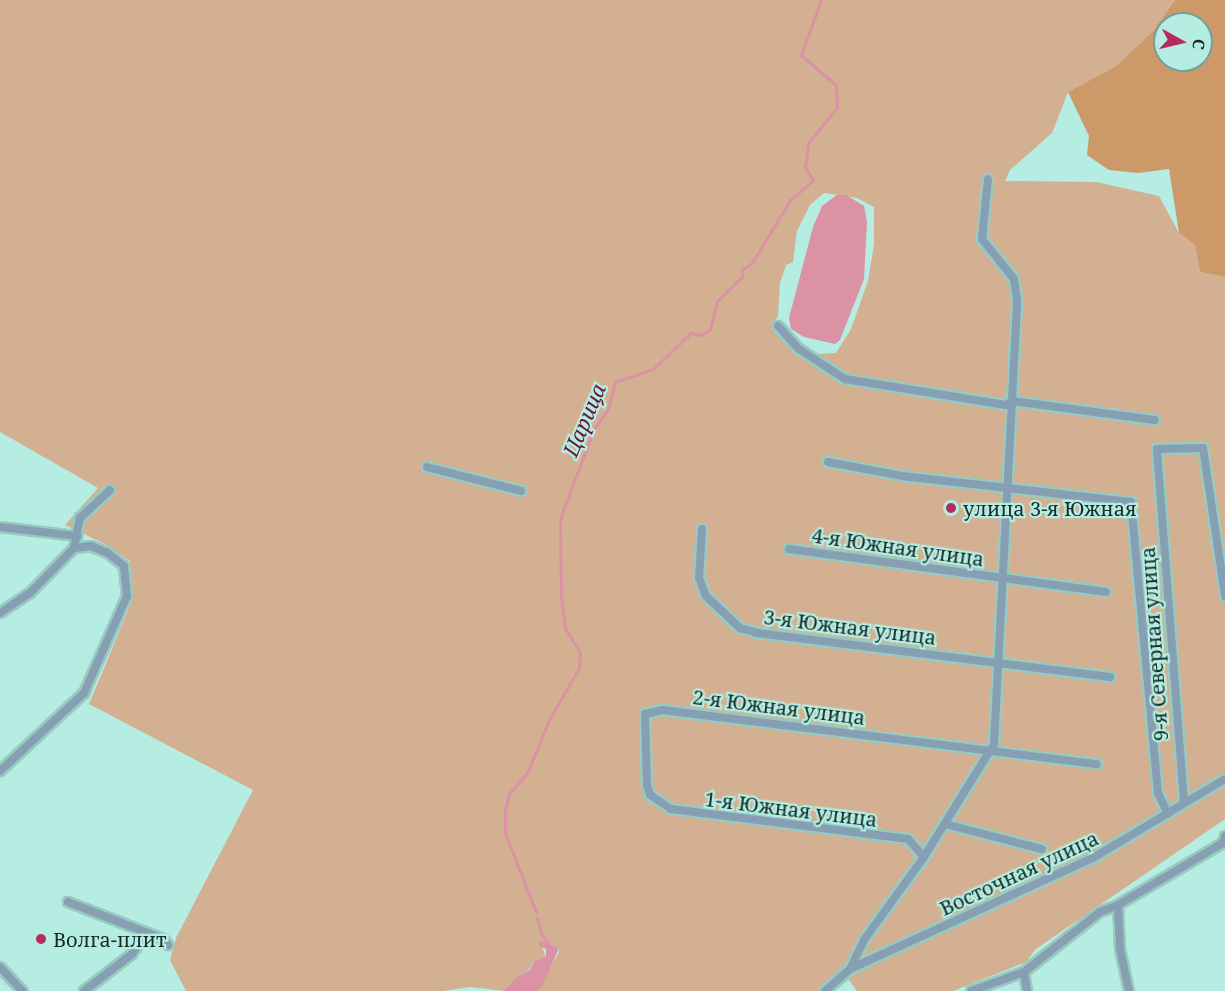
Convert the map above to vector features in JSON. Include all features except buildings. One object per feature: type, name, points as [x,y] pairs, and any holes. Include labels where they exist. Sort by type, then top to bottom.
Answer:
[{"type":"street","points":[[850,969],[864,940],[924,857],[991,749],[999,662],[1017,300],[1014,279],[982,239],[988,179]]},
{"type":"street","points":[[778,326],[799,349],[845,379],[1006,405],[1012,402],[1155,420]]},
{"type":"street","name":"9-я Северная улица","points":[[1184,802],[1157,449],[1203,448],[1225,596]]},
{"type":"street","points":[[828,462],[902,476],[1131,502],[1158,794],[1168,814]]},
{"type":"street","points":[[427,467],[521,490]]},
{"type":"street","points":[[0,613],[30,593],[74,548],[80,518],[110,490]]},
{"type":"street","points":[[0,527],[77,536]]},
{"type":"street","name":"3-я Южная улица","points":[[702,529],[699,578],[706,596],[740,628],[757,633],[1110,677]]},
{"type":"street","points":[[0,771],[84,693],[127,596],[124,566],[108,553],[91,546],[74,548]]},
{"type":"street","name":"4-я Южная улица","points":[[789,549],[1106,592]]},
{"type":"street","name":"2-я Южная улица","points":[[650,795],[644,741],[645,714],[652,710],[991,749]]},
{"type":"street","points":[[991,749],[1097,764]]},
{"type":"street","name":"Восточная улица","points":[[825,991],[850,969],[1093,858],[1225,779]]},
{"type":"street","name":"1-я Южная улица","points":[[650,795],[671,809],[702,815],[908,839],[924,857]]},
{"type":"street","points":[[945,824],[1042,849]]},
{"type":"street","points":[[971,991],[1024,972],[1100,912],[1118,906],[1224,843]]},
{"type":"street","points":[[68,902],[145,935],[163,939],[168,945]]},
{"type":"street","points":[[1118,906],[1120,949],[1129,991]]},
{"type":"street","points":[[84,991],[124,961],[145,935]]},
{"type":"street","points":[[0,967],[22,991]]},
{"type":"street","points":[[1024,972],[1027,991]]},
{"type":"shaded area","points":[[0,0],[1175,0],[1166,12],[1153,12],[1153,31],[1116,66],[1068,92],[1052,133],[1010,170],[1005,181],[1096,182],[1159,196],[1179,233],[1195,245],[1200,272],[1225,277],[1225,819],[1036,949],[1026,962],[953,991],[857,991],[843,972],[820,991],[537,991],[559,952],[559,948],[540,940],[546,958],[535,961],[528,971],[517,976],[504,991],[471,987],[443,991],[186,991],[170,960],[176,938],[253,790],[89,704],[132,601],[130,561],[105,544],[65,525],[98,488],[0,432]],"holes":[[[824,193],[857,198],[874,207],[874,244],[868,281],[851,329],[836,353],[817,354],[773,324],[778,316],[780,283],[786,265],[793,262],[797,231],[810,205]]]},
{"type":"shaded area","points":[[1175,0],[1225,0],[1225,277],[1200,272],[1195,245],[1179,233],[1169,169],[1138,173],[1109,170],[1087,155],[1089,136],[1068,92],[1116,66],[1153,31],[1153,72],[1213,72],[1213,12],[1166,12]]},
{"type":"shaded area","points":[[837,195],[846,195],[864,206],[867,222],[864,279],[840,340],[835,344],[804,337],[791,329],[789,318],[813,227],[822,206]]},
{"type":"shaded area","points":[[539,940],[559,948],[542,987],[537,991],[504,991],[517,976],[529,971],[535,961],[546,957],[546,949],[539,946]]},
{"type":"waterway","name":"Царица","points":[[536,912],[505,833],[505,810],[509,794],[528,771],[549,720],[579,668],[580,652],[565,628],[561,597],[560,522],[563,510],[594,429],[608,409],[615,382],[653,369],[691,333],[702,335],[710,329],[717,301],[742,277],[742,270],[752,263],[790,200],[813,180],[805,166],[809,142],[837,107],[836,85],[801,55],[821,0]]},
{"type":"waterway","name":"Царица","points":[[537,918],[542,935],[550,946]]},
{"type":"place","name":"улица 3-я Южная","points":[[951,508]]},
{"type":"place","name":"Волга-плит","points":[[41,939]]}]
